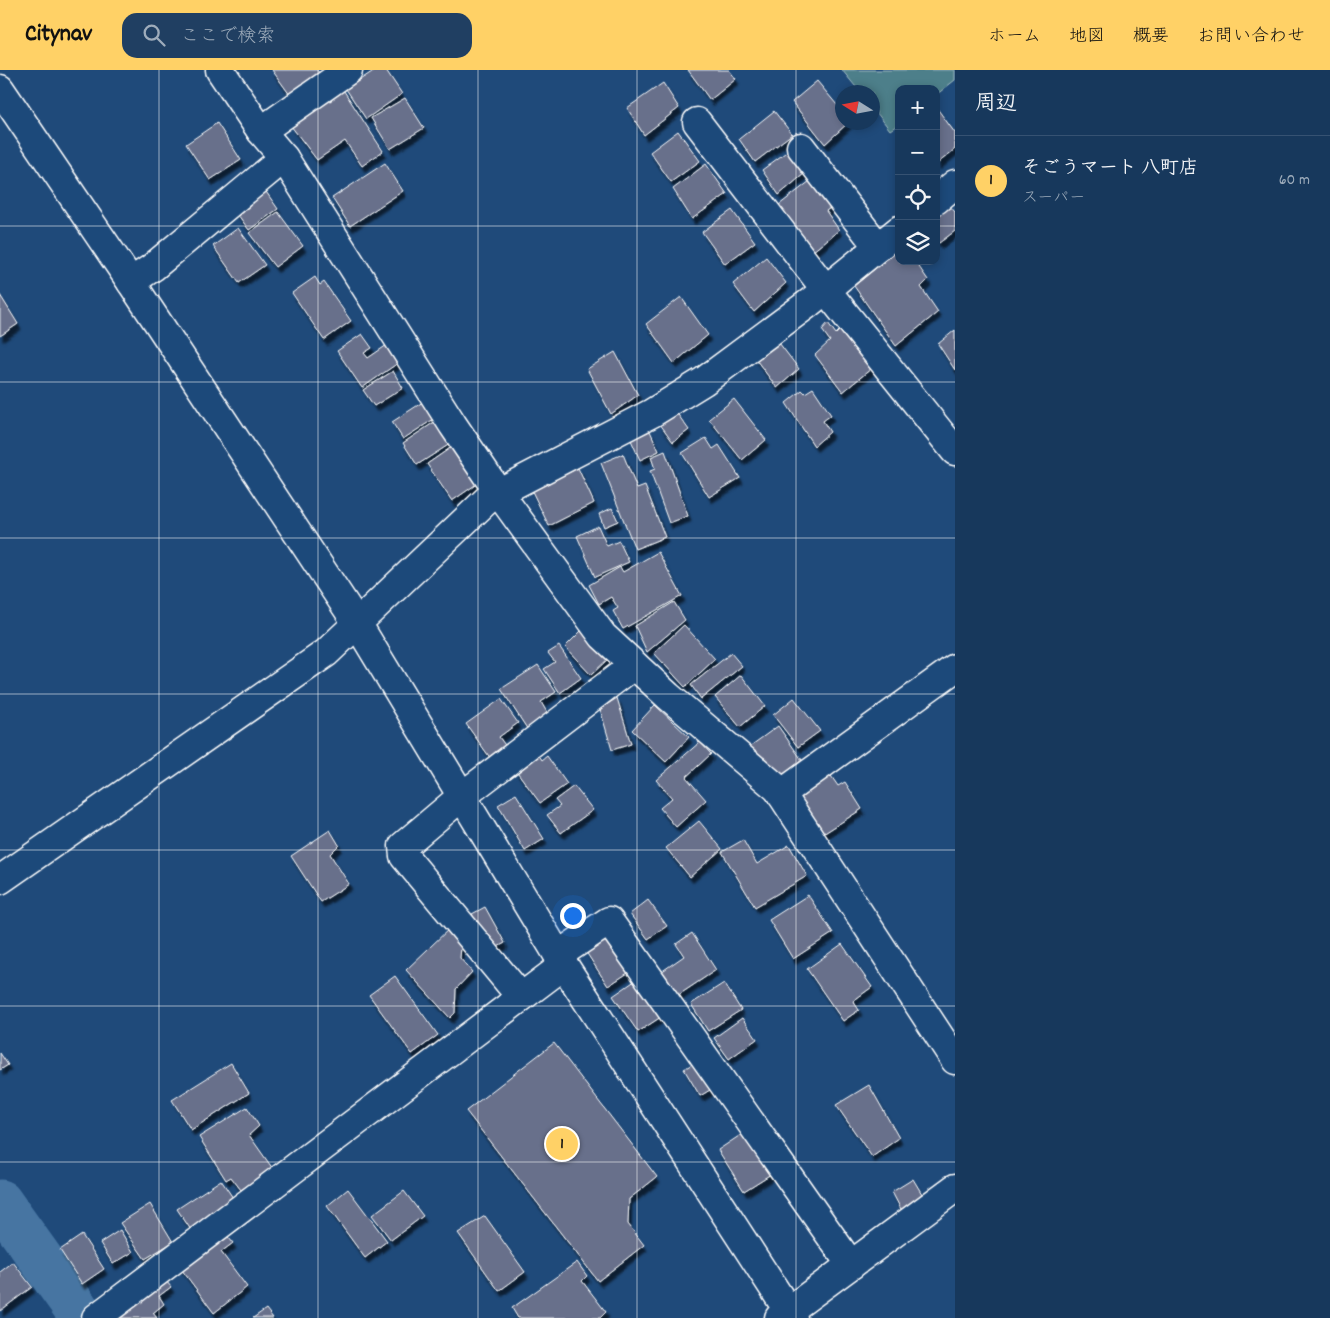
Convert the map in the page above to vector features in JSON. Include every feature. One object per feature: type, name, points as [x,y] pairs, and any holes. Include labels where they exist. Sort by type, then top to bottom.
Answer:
[{"type":"street","points":[[220,70],[261,132],[284,158],[453,425],[499,493],[604,636],[668,696],[778,789],[955,1060]]},
{"type":"street","points":[[261,132],[348,70]]},
{"type":"street","points":[[0,89],[357,623],[561,960],[787,1316],[851,1265],[955,1188]]},
{"type":"street","points":[[698,122],[826,290],[955,451]]},
{"type":"street","points":[[0,880],[326,654],[490,497],[652,413],[704,381],[826,290],[889,238],[802,147]]},
{"type":"street","points":[[130,282],[153,267],[284,158]]},
{"type":"street","points":[[940,197],[955,184]]},
{"type":"street","points":[[521,997],[404,856],[403,846],[462,797],[634,665]]},
{"type":"street","points":[[780,794],[955,668]]},
{"type":"street","points":[[96,1318],[521,997],[561,960],[609,921],[851,1265]]},
{"type":"green space","points":[[842,70],[955,70],[955,80],[940,92],[940,85],[895,85],[895,127],[890,130],[880,117],[880,85],[854,85]]},
{"type":"building","points":[[272,70],[317,70],[320,74],[290,95]]},
{"type":"building","points":[[375,70],[386,70],[402,94],[366,119],[346,89]]},
{"type":"building","points":[[688,70],[729,70],[736,79],[710,100]]},
{"type":"building","points":[[817,81],[835,103],[835,130],[840,130],[825,144],[792,102]]},
{"type":"building","points":[[663,83],[679,108],[644,135],[627,108]]},
{"type":"building","points":[[342,88],[383,151],[362,166],[345,141],[317,160],[291,126]]},
{"type":"building","points":[[405,98],[424,128],[390,149],[371,118]]},
{"type":"building","points":[[774,111],[792,134],[755,162],[739,139]]},
{"type":"building","points":[[940,112],[955,133],[955,149],[940,162]]},
{"type":"building","points":[[217,123],[241,160],[210,180],[186,144]]},
{"type":"building","points":[[678,131],[700,161],[671,182],[650,152]]},
{"type":"building","points":[[789,150],[805,173],[779,195],[762,170]]},
{"type":"building","points":[[385,163],[403,191],[350,226],[332,198]]},
{"type":"building","points":[[706,164],[727,194],[692,219],[673,189]]},
{"type":"building","points":[[810,181],[830,208],[826,211],[839,230],[812,252],[779,205]]},
{"type":"building","points":[[262,186],[278,209],[249,230],[233,208]]},
{"type":"building","points":[[949,205],[955,212],[955,231],[940,242],[940,220],[940,213]]},
{"type":"building","points":[[732,210],[755,242],[725,264],[702,232]]},
{"type":"building","points":[[278,212],[303,246],[275,267],[249,233]]},
{"type":"building","points":[[238,228],[265,265],[239,283],[213,246]]},
{"type":"building","points":[[895,252],[895,265],[918,265],[928,280],[921,287],[938,312],[896,346],[854,286]]},
{"type":"building","points":[[766,257],[786,283],[754,312],[733,284]]},
{"type":"building","points":[[315,277],[320,285],[324,282],[351,321],[324,340],[292,293]]},
{"type":"building","points":[[0,295],[18,324],[0,336]]},
{"type":"building","points":[[681,297],[708,335],[674,363],[646,324]]},
{"type":"building","points":[[828,323],[836,334],[841,329],[872,368],[843,392],[815,355],[830,341],[822,330]]},
{"type":"building","points":[[955,330],[955,370],[938,344]]},
{"type":"building","points":[[362,334],[372,348],[364,353],[368,358],[387,345],[398,363],[362,388],[337,351]]},
{"type":"building","points":[[776,339],[799,369],[777,388],[754,357]]},
{"type":"building","points":[[615,352],[638,395],[611,414],[587,369]]},
{"type":"building","points":[[393,371],[403,388],[374,406],[363,390]]},
{"type":"building","points":[[813,388],[831,415],[823,421],[830,432],[814,446],[786,403],[802,390],[805,393]]},
{"type":"building","points":[[734,399],[766,440],[742,460],[709,419]]},
{"type":"building","points":[[426,400],[437,417],[403,439],[392,422]]},
{"type":"building","points":[[676,412],[689,430],[673,442],[660,424]]},
{"type":"building","points":[[439,419],[453,442],[417,465],[403,443]]},
{"type":"building","points":[[650,431],[659,451],[640,460],[631,440]]},
{"type":"building","points":[[706,438],[713,449],[719,445],[740,478],[709,497],[682,453]]},
{"type":"building","points":[[456,444],[481,481],[452,501],[427,464]]},
{"type":"building","points":[[665,451],[688,516],[669,523],[650,471],[655,469],[651,457]]},
{"type":"building","points":[[623,454],[637,489],[645,486],[665,537],[635,549],[601,463]]},
{"type":"building","points":[[578,468],[594,503],[549,526],[529,485],[563,469],[566,474]]},
{"type":"building","points":[[612,508],[618,521],[604,527],[599,514]]},
{"type":"building","points":[[598,526],[607,546],[619,541],[629,562],[595,577],[577,536]]},
{"type":"building","points":[[658,552],[682,596],[623,629],[613,611],[618,608],[611,597],[599,604],[589,585],[620,567],[623,572]]},
{"type":"building","points":[[674,602],[685,620],[647,652],[635,626]]},
{"type":"building","points":[[684,625],[715,659],[685,687],[654,653]]},
{"type":"building","points":[[582,630],[609,658],[591,675],[565,647]]},
{"type":"building","points":[[559,646],[581,678],[560,693],[544,669],[555,662],[548,653]]},
{"type":"building","points":[[731,653],[742,666],[701,699],[691,685]]},
{"type":"building","points":[[538,665],[556,692],[541,702],[549,716],[528,730],[501,689]]},
{"type":"building","points":[[741,675],[765,706],[740,727],[715,697]]},
{"type":"building","points":[[617,698],[631,744],[612,750],[600,709]]},
{"type":"building","points":[[794,698],[820,731],[798,747],[773,715]]},
{"type":"building","points":[[501,699],[518,723],[499,737],[507,748],[491,759],[466,724]]},
{"type":"building","points":[[655,705],[689,737],[666,762],[632,730]]},
{"type":"building","points":[[778,726],[802,760],[778,779],[749,747]]},
{"type":"building","points":[[700,742],[711,754],[686,777],[706,800],[676,827],[660,808],[672,798],[656,780]]},
{"type":"building","points":[[537,752],[542,760],[547,756],[567,784],[540,803],[515,769]]},
{"type":"building","points":[[829,773],[838,786],[845,782],[862,809],[820,836],[795,796]]},
{"type":"building","points":[[574,786],[593,810],[561,833],[547,815],[560,806],[555,800]]},
{"type":"building","points":[[516,794],[544,839],[525,851],[498,805]]},
{"type":"building","points":[[699,821],[722,849],[690,877],[666,848]]},
{"type":"building","points":[[330,830],[339,845],[330,854],[349,884],[321,902],[291,856]]},
{"type":"building","points":[[743,840],[757,864],[789,845],[807,876],[755,907],[722,852]]},
{"type":"building","points":[[808,895],[833,933],[793,959],[769,920]]},
{"type":"building","points":[[648,900],[667,926],[648,939],[630,914]]},
{"type":"building","points":[[485,907],[505,943],[492,950],[472,914]]},
{"type":"building","points":[[452,926],[462,935],[460,958],[472,972],[456,989],[455,1013],[450,1018],[406,970]]},
{"type":"building","points":[[692,933],[716,970],[677,996],[661,972],[684,956],[676,944]]},
{"type":"building","points":[[612,936],[634,969],[608,986],[586,952]]},
{"type":"building","points":[[842,944],[872,987],[853,1001],[859,1010],[843,1021],[807,969]]},
{"type":"building","points":[[395,976],[438,1035],[412,1054],[369,995]]},
{"type":"building","points":[[639,978],[664,1015],[638,1032],[613,996]]},
{"type":"building","points":[[724,983],[741,1010],[708,1031],[691,1004]]},
{"type":"building","points":[[742,1018],[757,1039],[729,1059],[714,1038]]},
{"type":"building","points":[[554,1043],[657,1177],[629,1199],[628,1224],[644,1245],[598,1281],[466,1111]]},
{"type":"building","points":[[0,1053],[8,1065],[0,1070]]},
{"type":"building","points":[[699,1060],[715,1087],[700,1096],[684,1069]]},
{"type":"building","points":[[231,1063],[249,1093],[191,1130],[172,1100]]},
{"type":"building","points":[[869,1085],[899,1138],[872,1157],[836,1105]]},
{"type":"building","points":[[247,1107],[259,1126],[249,1135],[273,1169],[241,1190],[231,1177],[226,1180],[199,1137]]},
{"type":"building","points":[[745,1132],[771,1174],[744,1191],[718,1150]]},
{"type":"building","points":[[913,1179],[925,1199],[903,1213],[892,1192]]},
{"type":"building","points":[[221,1180],[235,1201],[191,1230],[177,1209]]},
{"type":"building","points":[[348,1189],[387,1241],[365,1258],[327,1206]]},
{"type":"building","points":[[404,1191],[423,1216],[391,1240],[372,1215]]},
{"type":"building","points":[[150,1204],[173,1242],[145,1259],[120,1223]]},
{"type":"building","points":[[485,1216],[525,1272],[499,1291],[458,1233]]},
{"type":"building","points":[[221,1228],[233,1243],[221,1252],[247,1287],[214,1313],[176,1262]]},
{"type":"building","points":[[120,1230],[133,1252],[113,1264],[100,1243]]},
{"type":"building","points":[[82,1235],[104,1269],[82,1284],[60,1250]]},
{"type":"building","points":[[13,1262],[32,1287],[0,1311],[0,1272]]},
{"type":"building","points":[[577,1262],[587,1276],[582,1281],[606,1312],[600,1318],[518,1318],[512,1308]]},
{"type":"building","points":[[162,1276],[171,1287],[159,1296],[164,1304],[153,1313],[157,1318],[111,1318]]},
{"type":"building","points":[[266,1309],[273,1318],[253,1318]]},
{"type":"waterway","points":[[0,1202],[83,1318]]},
{"type":"place","name":"そごうマート 八町店","points":[[562,1144]]}]
